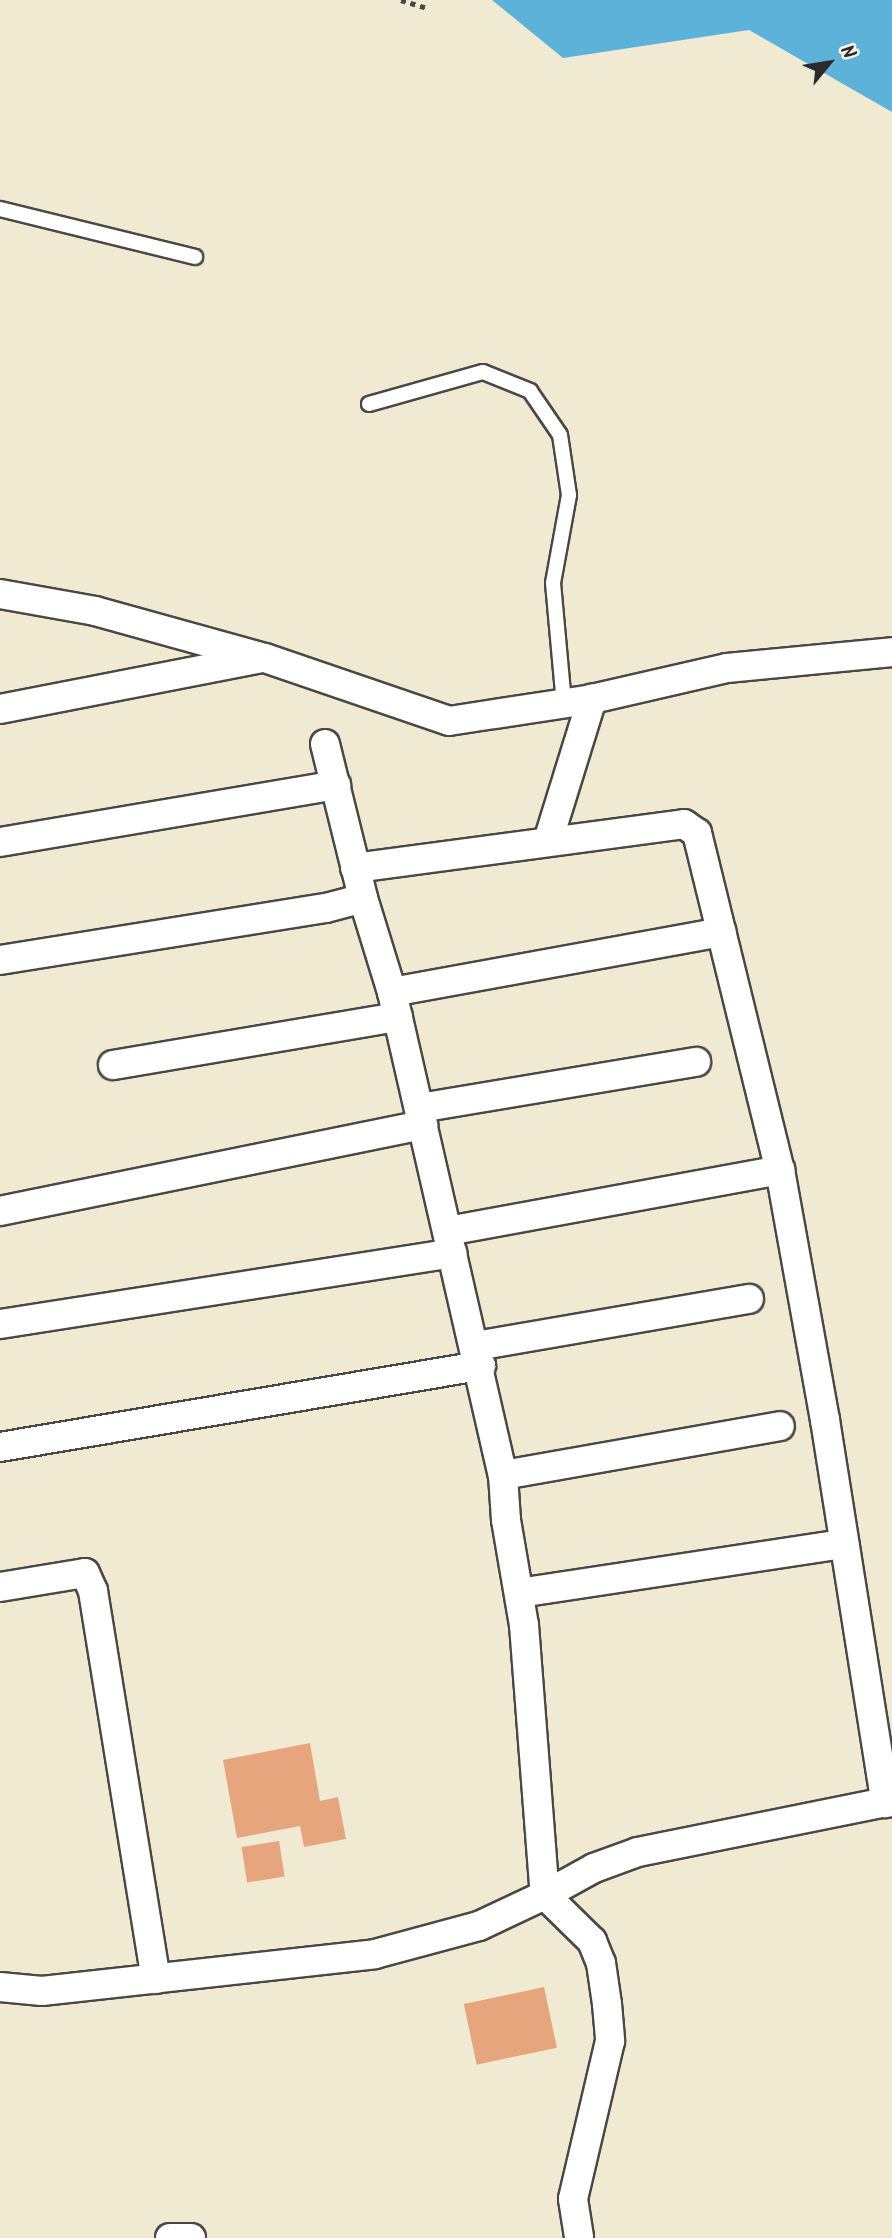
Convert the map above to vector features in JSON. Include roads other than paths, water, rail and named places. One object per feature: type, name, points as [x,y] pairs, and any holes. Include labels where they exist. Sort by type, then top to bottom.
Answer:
[{"type":"street","points":[[0,594],[95,611],[265,658],[449,722],[592,699],[727,668],[892,652]]},
{"type":"street","points":[[0,709],[265,658]]},
{"type":"street","points":[[548,842],[592,699]]},
{"type":"street","points":[[324,744],[363,898],[395,1004],[478,1356],[503,1475],[506,1520],[524,1625],[545,1895],[592,1941],[601,1963],[610,2041],[573,2199],[579,2238]]},
{"type":"street","points":[[0,842],[335,785]]},
{"type":"street","points":[[0,1987],[42,1991],[375,1954],[479,1926],[606,1863],[638,1852],[889,1802],[780,1170],[697,832],[684,824],[491,852],[355,868]]},
{"type":"street","points":[[0,960],[326,908],[363,898]]},
{"type":"street","points":[[113,1065],[722,932]]},
{"type":"street","points":[[0,1211],[421,1117],[696,1062]]},
{"type":"street","points":[[0,1324],[450,1242],[780,1170]]},
{"type":"street","points":[[0,1447],[478,1356],[749,1299]]},
{"type":"street","points":[[503,1475],[780,1426]]},
{"type":"street","points":[[519,1593],[844,1544]]},
{"type":"street","points":[[0,1587],[85,1573],[93,1591],[156,1979]]},
{"type":"street","points":[[170,2238],[191,2238]]},
{"type":"lane","points":[[0,209],[195,257]]},
{"type":"lane","points":[[369,404],[483,372],[530,391],[560,435],[569,495],[553,583],[564,703]]},
{"type":"water","points":[[492,0],[892,0],[892,112],[749,30],[563,58]]}]
